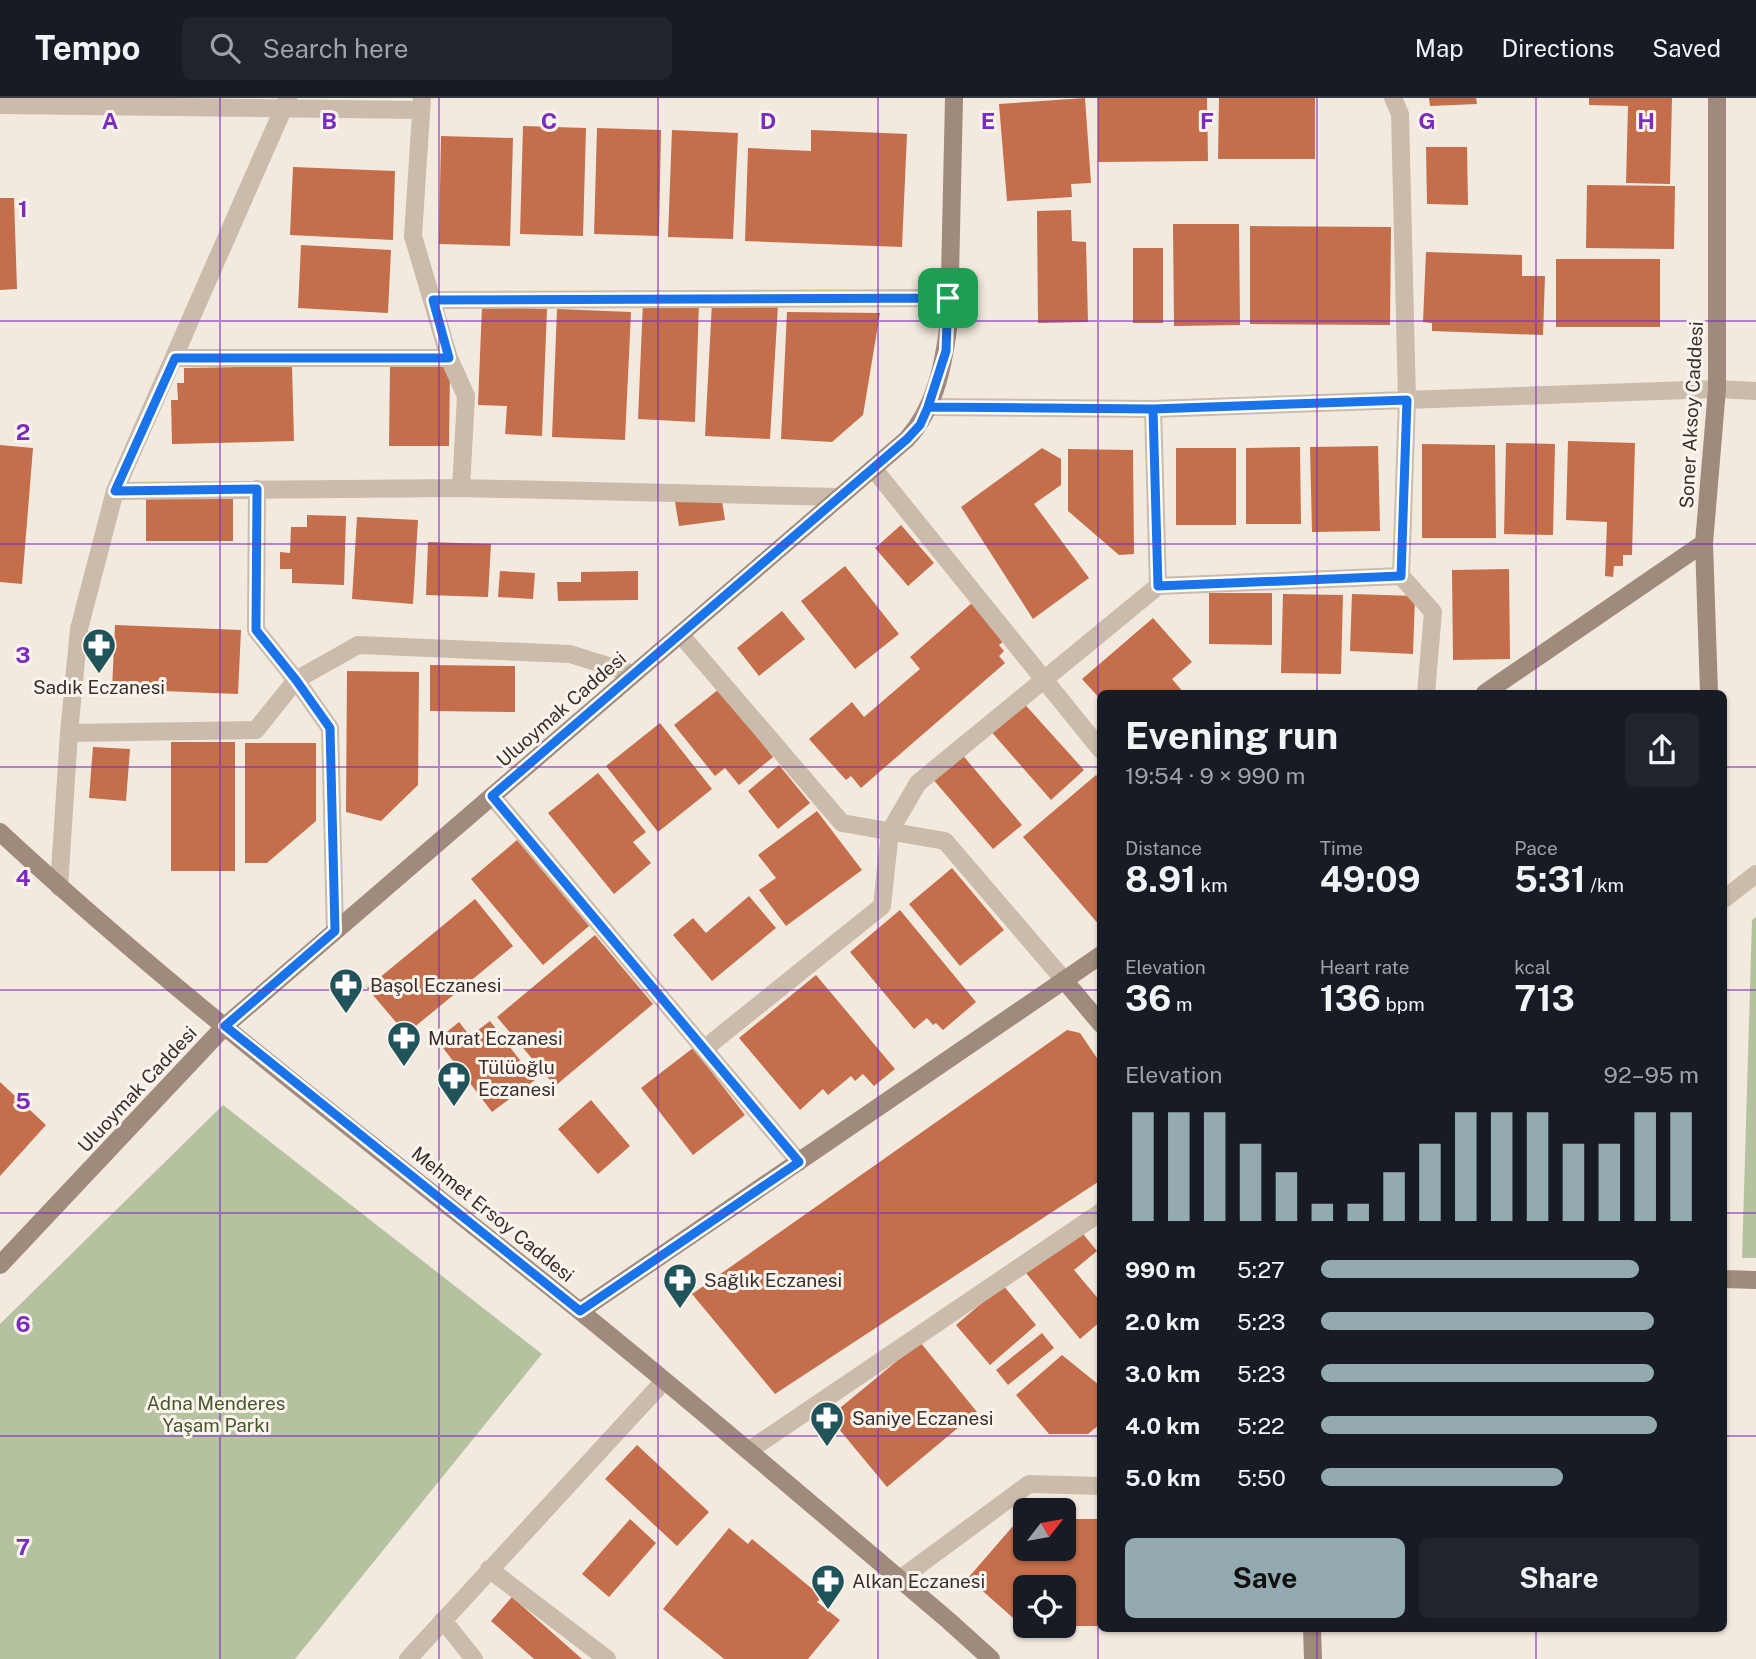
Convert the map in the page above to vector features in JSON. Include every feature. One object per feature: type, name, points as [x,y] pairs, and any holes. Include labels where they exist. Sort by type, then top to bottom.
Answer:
[{"type":"street","name":"Uluoymak Caddesi","points":[[0,1265],[225,1026],[914,432],[928,407],[946,351],[954,98]]},
{"type":"street","points":[[1393,98],[1400,114],[1407,400],[1401,576],[1433,612],[1426,690]]},
{"type":"street","name":"Soner Aksoy Caddesi","points":[[1709,690],[1704,543],[1717,388],[1717,98]]},
{"type":"street","points":[[60,887],[69,733],[79,629],[115,491],[286,103]]},
{"type":"street","points":[[0,105],[422,104],[413,236],[449,358],[466,396],[461,488]]},
{"type":"street","points":[[433,300],[948,298]]},
{"type":"street","points":[[175,358],[449,358]]},
{"type":"street","points":[[928,407],[1153,409],[1717,388],[1756,391]]},
{"type":"street","points":[[1153,409],[1158,586]]},
{"type":"street","points":[[873,468],[1097,745]]},
{"type":"street","points":[[115,491],[461,488],[839,496]]},
{"type":"street","points":[[257,489],[256,630],[330,728],[335,931]]},
{"type":"street","points":[[1489,690],[1704,543]]},
{"type":"street","points":[[704,1049],[882,906],[890,831],[918,783],[1158,586],[1401,576]]},
{"type":"street","points":[[680,634],[842,823],[945,841],[1097,1019]]},
{"type":"street","points":[[69,733],[256,730],[296,680],[358,645],[570,654],[634,674]]},
{"type":"street","points":[[492,796],[799,1162]]},
{"type":"street","name":"Mehmet Ersoy Caddesi","points":[[0,832],[60,887],[225,1026],[580,1311],[900,1579],[991,1659]]},
{"type":"street","points":[[1727,896],[1756,874]]},
{"type":"street","points":[[580,1311],[1097,959]]},
{"type":"street","points":[[748,1451],[1097,1215]]},
{"type":"street","points":[[1727,1279],[1756,1280]]},
{"type":"street","points":[[408,1659],[664,1381]]},
{"type":"street","points":[[900,1579],[1029,1484],[1097,1486]]},
{"type":"street","points":[[489,1569],[607,1659]]},
{"type":"street","points":[[443,1620],[474,1659]]},
{"type":"street","points":[[1312,1632],[1313,1659]]},
{"type":"green space","points":[[1756,917],[1756,1258],[1742,1258],[1752,920]]},
{"type":"green space","name":"Adna Menderes Yaşam Parkı","points":[[223,1105],[542,1354],[295,1659],[0,1659],[0,1324]]},
{"type":"building","points":[[1085,98],[1091,183],[1071,184],[1072,197],[1007,201],[999,104]]},
{"type":"building","points":[[1098,98],[1207,98],[1208,161],[1098,162]]},
{"type":"building","points":[[1219,98],[1315,98],[1315,159],[1218,159]]},
{"type":"building","points":[[1429,98],[1476,98],[1477,104],[1430,106]]},
{"type":"building","points":[[1589,98],[1672,98],[1670,184],[1626,183],[1628,106],[1589,105]]},
{"type":"building","points":[[523,126],[586,128],[583,236],[520,234]]},
{"type":"building","points":[[597,128],[661,130],[659,236],[594,234]]},
{"type":"building","points":[[672,130],[738,133],[733,239],[668,237]]},
{"type":"building","points":[[811,130],[907,134],[902,247],[745,241],[748,148],[811,151]]},
{"type":"building","points":[[441,136],[513,138],[510,246],[439,244]]},
{"type":"building","points":[[1426,147],[1467,147],[1468,205],[1427,204]]},
{"type":"building","points":[[293,167],[395,171],[393,240],[290,235]]},
{"type":"building","points":[[1587,185],[1675,186],[1674,249],[1586,248]]},
{"type":"building","points":[[0,198],[14,198],[17,289],[0,290]]},
{"type":"building","points":[[1071,210],[1072,241],[1086,242],[1088,322],[1038,323],[1037,211]]},
{"type":"building","points":[[1173,224],[1239,224],[1240,325],[1174,326]]},
{"type":"building","points":[[1250,226],[1391,227],[1390,325],[1250,324]]},
{"type":"building","points":[[301,245],[391,250],[388,313],[298,308]]},
{"type":"building","points":[[1133,248],[1163,248],[1163,323],[1133,323]]},
{"type":"building","points":[[1426,252],[1522,255],[1522,276],[1545,276],[1543,335],[1432,331],[1432,323],[1423,322]]},
{"type":"building","points":[[1556,259],[1660,259],[1660,327],[1556,327]]},
{"type":"building","points":[[643,301],[699,303],[695,422],[638,419]]},
{"type":"building","points":[[712,302],[778,305],[770,439],[705,436]]},
{"type":"building","points":[[482,306],[547,309],[542,436],[505,434],[507,406],[478,405]]},
{"type":"building","points":[[557,309],[631,312],[625,440],[552,437]]},
{"type":"building","points":[[787,312],[880,313],[863,415],[832,442],[781,439]]},
{"type":"building","points":[[292,366],[294,441],[172,444],[171,400],[178,400],[177,383],[184,383],[184,368]]},
{"type":"building","points":[[390,366],[450,367],[449,446],[389,446]]},
{"type":"building","points":[[1568,441],[1635,443],[1632,555],[1623,555],[1623,566],[1614,566],[1613,577],[1605,576],[1607,522],[1566,520]]},
{"type":"building","points":[[1506,443],[1555,444],[1553,535],[1504,534]]},
{"type":"building","points":[[1422,444],[1495,445],[1496,538],[1422,538]]},
{"type":"building","points":[[0,445],[33,448],[22,584],[0,582]]},
{"type":"building","points":[[1378,446],[1380,531],[1312,532],[1310,447]]},
{"type":"building","points":[[1300,447],[1301,524],[1246,524],[1246,448]]},
{"type":"building","points":[[1042,448],[1061,459],[1061,485],[1034,504],[1089,578],[1033,619],[961,507]]},
{"type":"building","points":[[1176,448],[1236,448],[1236,525],[1176,525]]},
{"type":"building","points":[[1068,449],[1133,450],[1134,554],[1119,555],[1068,511]]},
{"type":"building","points":[[146,491],[233,492],[233,541],[146,541]]},
{"type":"building","points":[[721,495],[725,520],[679,526],[675,502]]},
{"type":"building","points":[[307,515],[346,516],[344,585],[292,583],[292,569],[280,569],[280,552],[290,553],[291,527],[307,527]]},
{"type":"building","points":[[357,517],[418,520],[413,604],[352,599]]},
{"type":"building","points":[[901,525],[934,563],[908,586],[875,548]]},
{"type":"building","points":[[428,542],[491,544],[488,597],[426,595]]},
{"type":"building","points":[[845,566],[899,634],[855,669],[801,601]]},
{"type":"building","points":[[1509,569],[1510,659],[1453,660],[1452,570]]},
{"type":"building","points":[[500,571],[535,573],[533,599],[498,597]]},
{"type":"building","points":[[638,571],[638,600],[558,601],[557,582],[581,582],[581,572]]},
{"type":"building","points":[[1209,593],[1272,593],[1272,645],[1209,644]]},
{"type":"building","points":[[1283,594],[1343,595],[1341,674],[1281,673]]},
{"type":"building","points":[[1352,594],[1415,596],[1413,654],[1350,651]]},
{"type":"building","points":[[973,602],[1006,639],[999,645],[1004,651],[999,656],[1005,663],[861,788],[851,776],[846,780],[809,739],[852,702],[864,717],[920,669],[910,657]]},
{"type":"building","points":[[782,611],[805,639],[759,676],[737,648]]},
{"type":"building","points":[[1153,618],[1192,662],[1172,679],[1181,690],[1097,690],[1097,696],[1082,679]]},
{"type":"building","points":[[115,625],[241,630],[238,694],[112,689]]},
{"type":"building","points":[[430,665],[515,666],[515,712],[430,711]]},
{"type":"building","points":[[347,671],[419,672],[418,785],[381,821],[346,812]]},
{"type":"building","points":[[719,689],[773,757],[739,785],[725,768],[715,776],[674,725]]},
{"type":"building","points":[[1020,699],[1084,770],[1051,800],[988,728]]},
{"type":"building","points":[[660,723],[712,789],[658,832],[606,766]]},
{"type":"building","points":[[171,742],[235,742],[235,871],[171,871]]},
{"type":"building","points":[[245,743],[316,743],[316,821],[267,863],[245,863]]},
{"type":"building","points":[[93,747],[130,749],[126,801],[89,798]]},
{"type":"building","points":[[960,752],[1022,825],[993,849],[931,777]]},
{"type":"building","points":[[779,765],[810,803],[778,829],[748,791]]},
{"type":"building","points":[[598,773],[646,832],[633,842],[651,863],[614,894],[548,813]]},
{"type":"building","points":[[1097,776],[1097,922],[1023,837]]},
{"type":"building","points":[[817,811],[862,870],[786,926],[759,890],[776,878],[758,855]]},
{"type":"building","points":[[517,840],[589,926],[543,965],[471,879]]},
{"type":"building","points":[[952,868],[1004,930],[960,966],[909,904]]},
{"type":"building","points":[[749,896],[776,928],[712,981],[673,935],[693,918],[706,933]]},
{"type":"building","points":[[475,899],[513,946],[406,1034],[367,988]]},
{"type":"building","points":[[900,910],[976,1002],[943,1030],[927,1018],[914,1029],[850,952]]},
{"type":"building","points":[[595,935],[653,1004],[555,1086],[497,1017]]},
{"type":"building","points":[[816,975],[895,1069],[874,1086],[863,1074],[855,1081],[851,1076],[828,1095],[823,1089],[800,1110],[739,1038]]},
{"type":"building","points":[[490,1021],[535,1080],[492,1112],[437,1040],[459,1022],[470,1036]]},
{"type":"building","points":[[1067,1030],[1080,1033],[1097,1058],[1097,1183],[775,1394],[692,1294]]},
{"type":"building","points":[[693,1048],[745,1115],[693,1155],[641,1088]]},
{"type":"building","points":[[0,1082],[46,1125],[0,1176]]},
{"type":"building","points":[[591,1100],[630,1146],[598,1174],[558,1129]]},
{"type":"building","points":[[1079,1229],[1097,1251],[1074,1270],[1097,1297],[1097,1324],[1080,1339],[1026,1273]]},
{"type":"building","points":[[1003,1285],[1036,1325],[990,1365],[956,1325]]},
{"type":"building","points":[[1042,1333],[1054,1348],[1008,1385],[996,1370]]},
{"type":"building","points":[[920,1342],[977,1412],[887,1487],[829,1417]]},
{"type":"building","points":[[1062,1355],[1097,1383],[1097,1427],[1088,1434],[1049,1434],[1016,1395]]},
{"type":"building","points":[[637,1445],[709,1512],[677,1546],[605,1479]]},
{"type":"building","points":[[630,1519],[656,1543],[609,1597],[582,1574]]},
{"type":"building","points":[[1076,1519],[1097,1519],[1097,1626],[1076,1626],[1076,1575],[1013,1575],[1013,1618],[968,1578],[1013,1526],[1013,1561],[1076,1561]]},
{"type":"building","points":[[729,1528],[748,1544],[752,1539],[822,1597],[817,1602],[840,1620],[808,1659],[724,1659],[663,1609]]},
{"type":"building","points":[[512,1597],[582,1659],[534,1659],[491,1621]]},
{"type":"place","name":"Sadık Eczanesi","points":[[99,675]]},
{"type":"place","name":"Başol Eczanesi","points":[[346,1015]]},
{"type":"place","name":"Murat Eczanesi","points":[[404,1068]]},
{"type":"place","name":"Tülüoğlu Eczanesi","points":[[454,1108]]},
{"type":"place","name":"Sağlık Eczanesi","points":[[680,1310]]},
{"type":"place","name":"Saniye Eczanesi","points":[[827,1448]]},
{"type":"place","name":"Alkan Eczanesi","points":[[828,1611]]},
{"type":"route","points":[[948,298],[433,300],[449,358],[175,358],[115,491],[257,489],[256,630],[330,728],[335,931],[225,1026],[580,1311],[799,1162],[492,796],[907,439],[920,425],[928,407],[1153,409],[1158,586],[1401,576],[1407,400],[1153,409],[1078,408],[928,407],[946,351],[948,298]]}]
